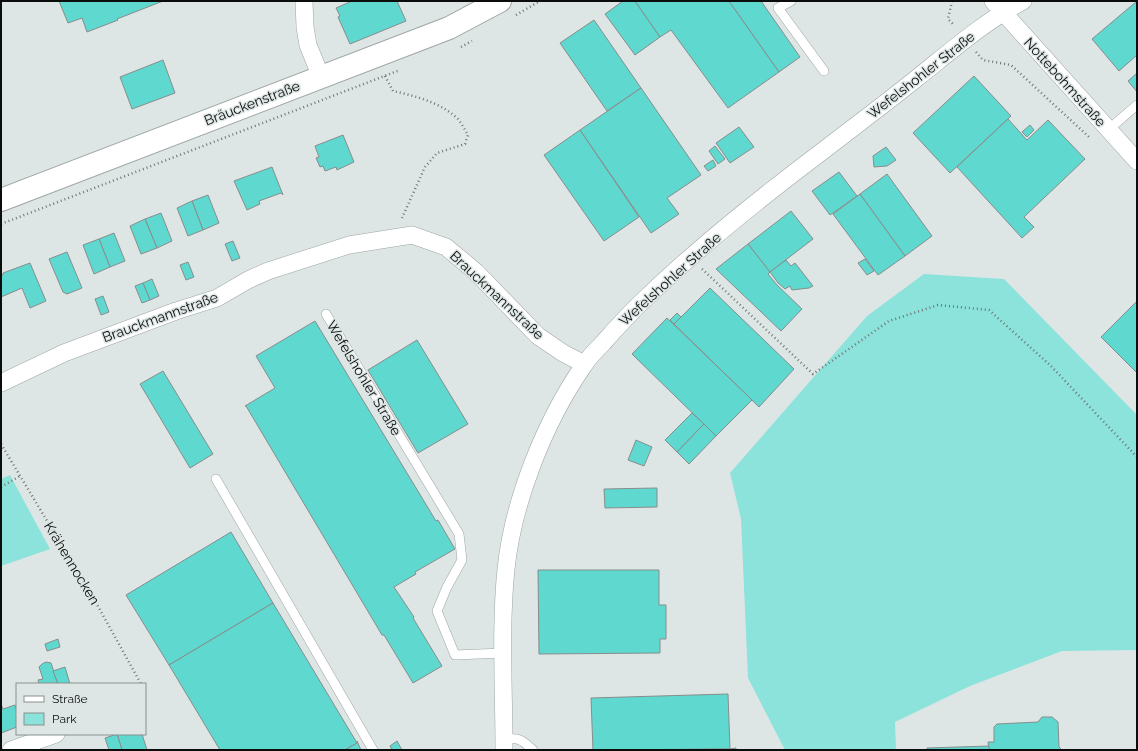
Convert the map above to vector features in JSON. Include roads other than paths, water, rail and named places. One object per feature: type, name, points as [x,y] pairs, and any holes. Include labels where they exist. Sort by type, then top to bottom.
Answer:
[{"type":"main road","name":"Bräuckenstraße","points":[[1,200],[449,28],[500,1]]},
{"type":"street","points":[[304,1],[305,27],[308,44],[321,77]]},
{"type":"street","name":"Wefelshohler Straße","points":[[504,744],[504,601],[506,567],[516,518],[526,482],[549,423],[584,364],[624,318],[690,258],[772,189],[884,104],[965,39],[998,6],[1023,1]]},
{"type":"street","name":"Nottebohmstraße","points":[[998,6],[1137,161]]},
{"type":"street","name":"Brauckmannstraße","points":[[1,382],[64,352],[176,311],[217,298],[268,270],[349,245],[412,235],[446,247],[476,272],[538,336],[584,364]]},
{"type":"street","points":[[11,750],[53,735]]},
{"type":"lane","points":[[791,1],[778,8],[824,70]]},
{"type":"lane","points":[[1108,130],[1137,105]]},
{"type":"lane","name":"Wefelshohler Straße","points":[[326,314],[459,534],[462,560],[447,587],[437,611],[455,655],[503,653]]},
{"type":"lane","points":[[216,479],[373,750]]},
{"type":"lane","points":[[504,744],[514,737],[523,741],[533,750]]}]
